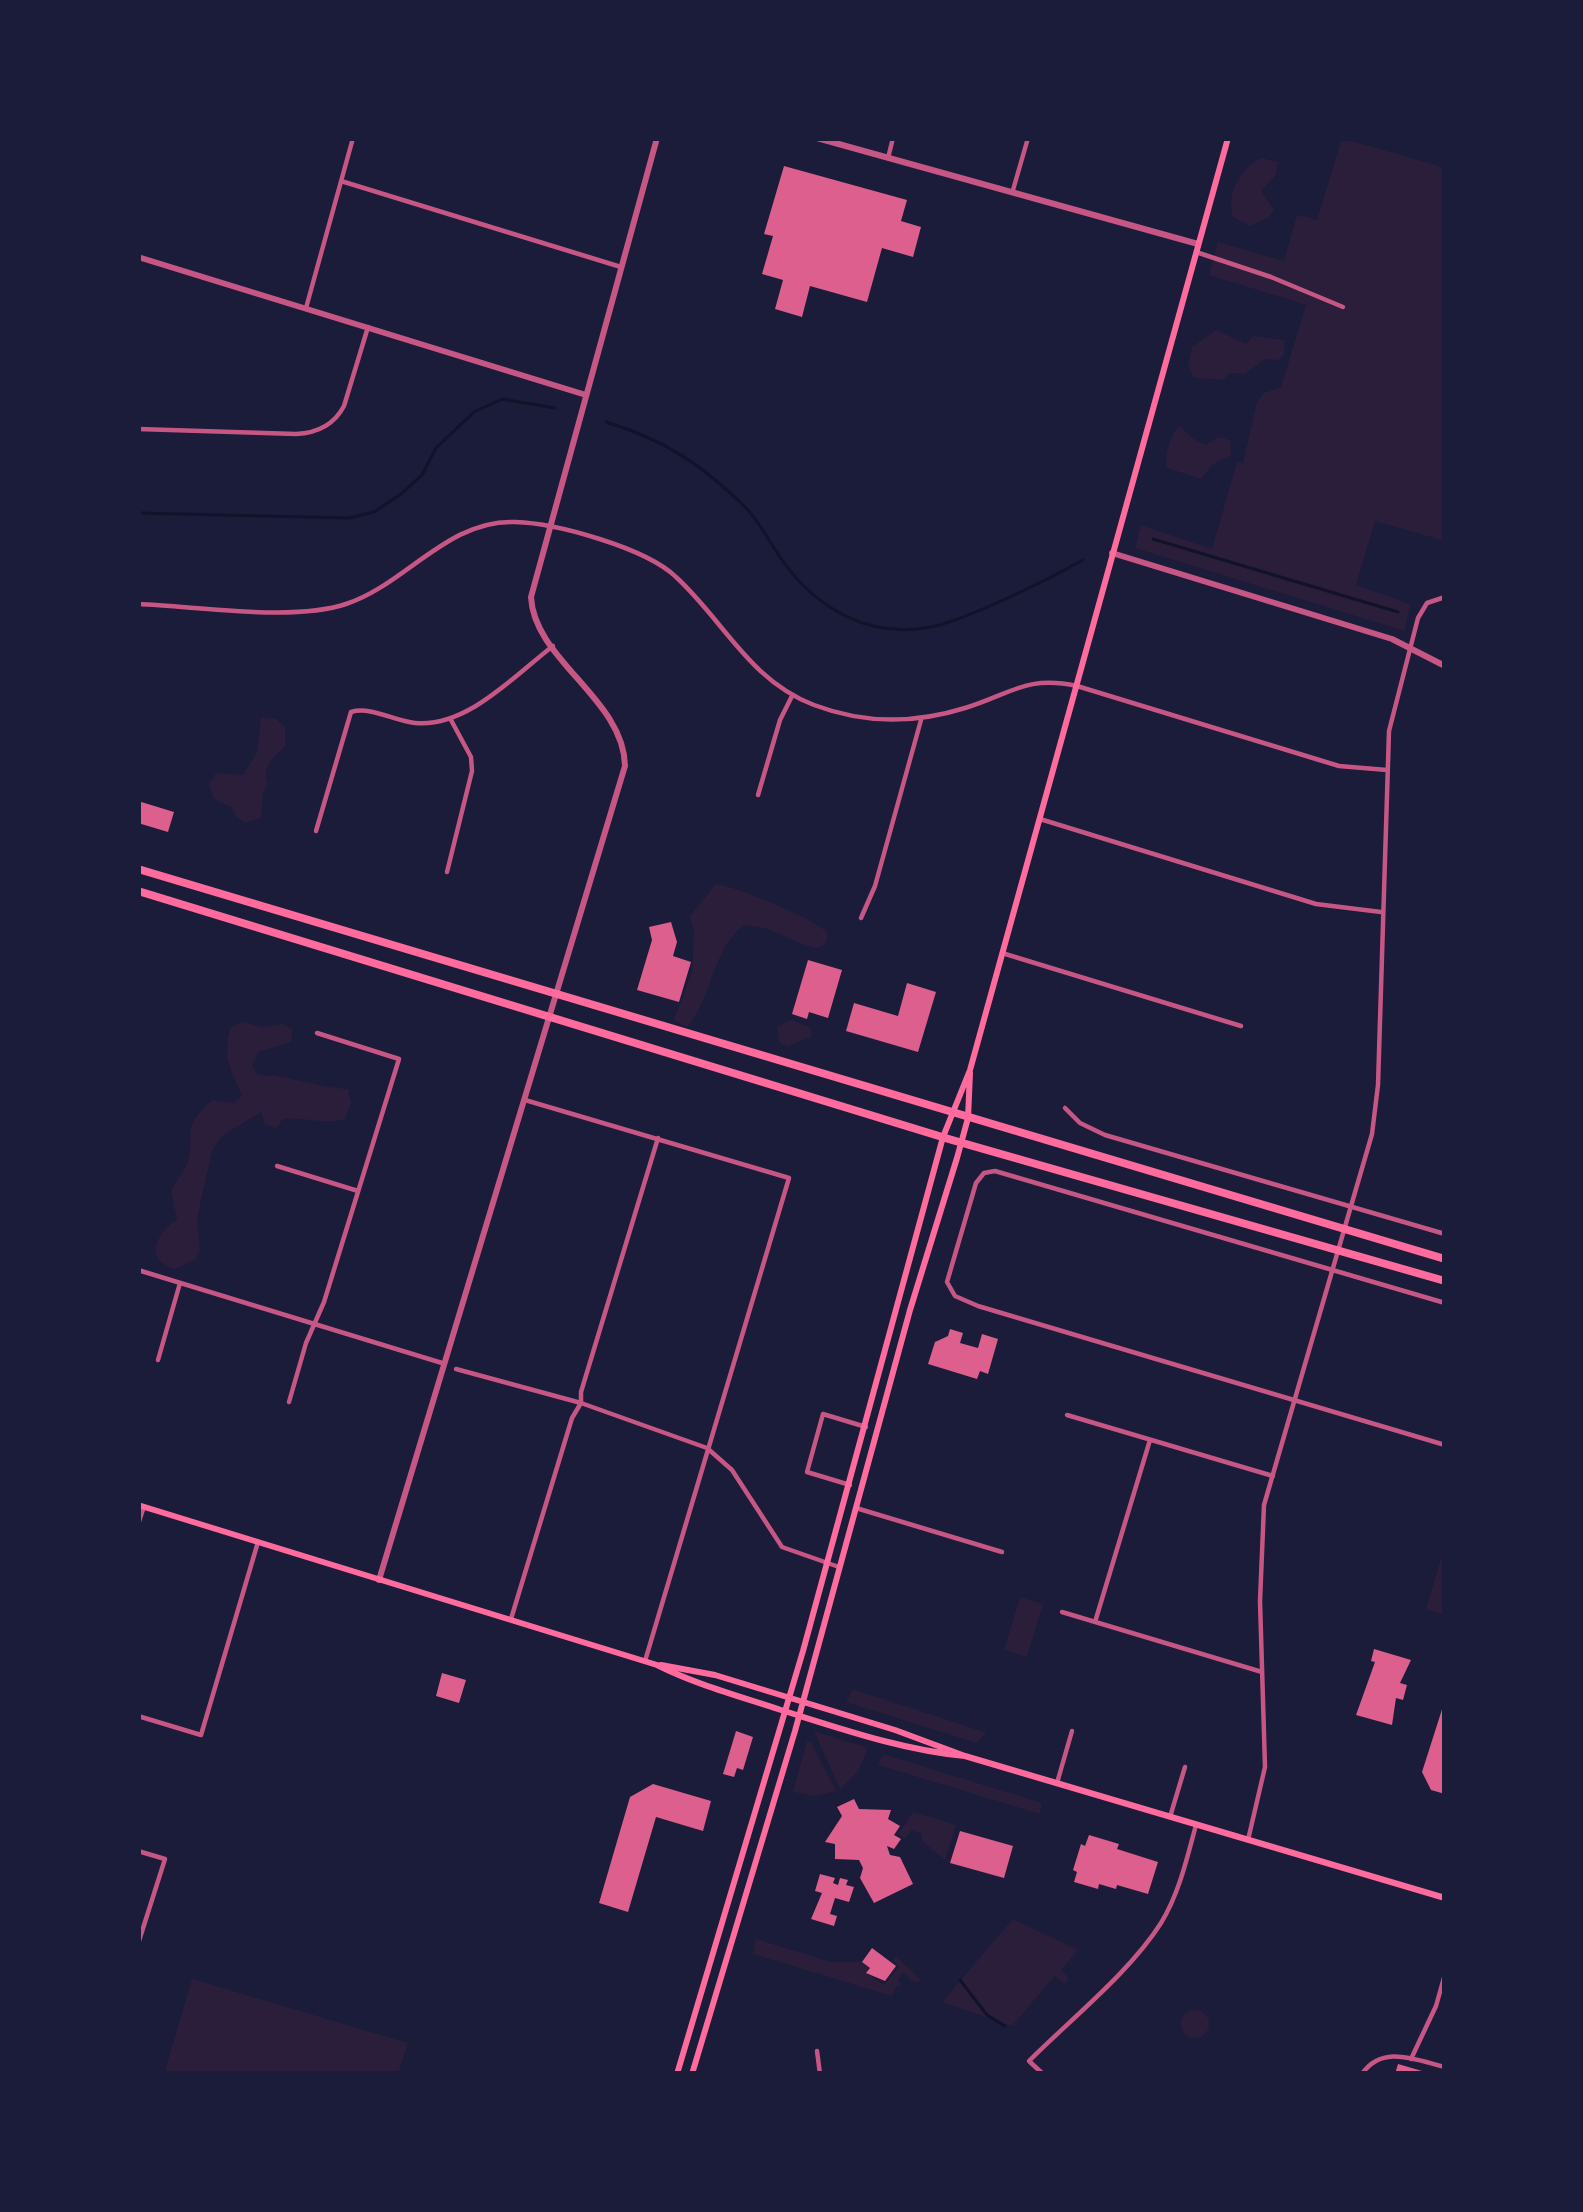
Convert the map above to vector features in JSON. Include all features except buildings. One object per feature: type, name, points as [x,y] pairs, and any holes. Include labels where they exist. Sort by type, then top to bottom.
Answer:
[{"type":"main road","points":[[676,2074],[850,1485],[950,1113],[970,1070],[1228,138]]},
{"type":"main road","points":[[138,869],[1445,1259]]},
{"type":"main road","points":[[138,891],[943,1137],[1445,1281]]},
{"type":"main road","points":[[692,2074],[800,1716],[968,1118],[970,1070]]},
{"type":"main road","points":[[140,1506],[645,1661],[800,1716],[914,1749],[965,1756]]},
{"type":"main road","points":[[657,1665],[703,1672],[788,1697],[965,1756],[1445,1898]]},
{"type":"street","points":[[306,308],[353,138]]},
{"type":"street","points":[[379,1580],[626,759],[614,725],[535,618],[531,597],[657,138]]},
{"type":"street","points":[[817,138],[1197,248],[1343,307]]},
{"type":"street","points":[[888,158],[893,138]]},
{"type":"street","points":[[1013,192],[1028,138]]},
{"type":"street","points":[[341,181],[621,267]]},
{"type":"street","points":[[138,257],[586,394]]},
{"type":"street","points":[[138,429],[296,434],[321,429],[344,406],[368,326]]},
{"type":"street","points":[[138,604],[324,610],[372,593],[474,528],[506,521],[549,527],[641,555],[666,569],[748,662],[792,696],[855,717],[921,720],[1037,681],[1077,686],[1339,766],[1387,770]]},
{"type":"street","points":[[1112,553],[1410,646],[1445,666]]},
{"type":"street","points":[[1248,1840],[1265,1767],[1262,1527],[1376,1112],[1390,720],[1424,607],[1445,597]]},
{"type":"street","points":[[316,832],[351,712],[362,710],[420,724],[451,720],[553,646]]},
{"type":"street","points":[[758,795],[792,696]]},
{"type":"street","points":[[447,872],[472,771],[471,758],[451,720]]},
{"type":"street","points":[[861,918],[875,886],[921,720]]},
{"type":"street","points":[[1040,819],[1316,904],[1383,912]]},
{"type":"street","points":[[1002,953],[1241,1026]]},
{"type":"street","points":[[289,1402],[399,1059],[317,1033]]},
{"type":"street","points":[[525,1100],[789,1178],[645,1661]]},
{"type":"street","points":[[1065,1108],[1080,1123],[1105,1135],[1445,1234]]},
{"type":"street","points":[[511,1621],[658,1138]]},
{"type":"street","points":[[277,1166],[358,1191]]},
{"type":"street","points":[[1445,1303],[989,1171],[976,1183],[948,1276],[950,1292],[978,1306],[1445,1445]]},
{"type":"street","points":[[138,1270],[444,1363]]},
{"type":"street","points":[[158,1360],[180,1283]]},
{"type":"street","points":[[456,1369],[581,1403],[707,1448],[733,1470],[775,1540],[792,1552],[840,1567]]},
{"type":"street","points":[[850,1485],[807,1472],[812,1453],[823,1414],[866,1426]]},
{"type":"street","points":[[1067,1415],[1273,1476]]},
{"type":"street","points":[[1095,1622],[1150,1440]]},
{"type":"street","points":[[138,1522],[140,1506]]},
{"type":"street","points":[[856,1508],[1003,1552]]},
{"type":"street","points":[[138,1716],[201,1735],[258,1542]]},
{"type":"street","points":[[1062,1612],[1262,1672]]},
{"type":"street","points":[[1057,1783],[1072,1731]]},
{"type":"street","points":[[1170,1817],[1185,1767]]},
{"type":"street","points":[[1043,2074],[1029,2061],[1134,1956],[1163,1920],[1176,1894],[1196,1825]]},
{"type":"street","points":[[138,1850],[165,1859],[138,1944]]},
{"type":"street","points":[[1412,2059],[1445,1974]]},
{"type":"street","points":[[817,2050],[820,2074]]},
{"type":"street","points":[[1362,2074],[1370,2063],[1385,2056],[1445,2067]]},
{"type":"shaded area","points":[[1342,138],[1445,168],[1445,541],[1375,521],[1356,585],[1410,604],[1405,631],[1135,548],[1141,525],[1212,549],[1237,462],[1243,463],[1257,402],[1264,393],[1281,387],[1306,305],[1209,275],[1218,242],[1284,261],[1297,215],[1317,220]]},
{"type":"shaded area","points":[[1261,158],[1278,162],[1276,175],[1261,191],[1274,210],[1250,226],[1233,217],[1231,200],[1241,175]]},
{"type":"shaded area","points":[[1216,330],[1246,344],[1253,336],[1284,340],[1284,355],[1278,360],[1265,359],[1245,374],[1230,373],[1223,380],[1194,378],[1188,366],[1192,347]]},
{"type":"shaded area","points":[[1180,426],[1206,445],[1218,437],[1230,440],[1231,455],[1212,465],[1201,479],[1167,468],[1169,446]]},
{"type":"shaded area","points":[[261,717],[276,719],[285,727],[285,746],[267,768],[261,818],[245,823],[232,808],[213,798],[209,783],[216,773],[243,775],[257,752]]},
{"type":"shaded area","points":[[716,884],[808,919],[828,933],[826,943],[818,948],[763,928],[743,926],[724,949],[687,1027],[674,1020],[692,972],[690,916]]},
{"type":"shaded area","points":[[792,1020],[811,1028],[812,1036],[787,1047],[779,1042],[777,1026]]},
{"type":"shaded area","points":[[242,1022],[263,1027],[283,1024],[292,1029],[291,1042],[258,1052],[252,1066],[258,1075],[348,1089],[351,1103],[345,1119],[283,1119],[276,1128],[265,1125],[261,1112],[222,1136],[212,1151],[197,1219],[200,1249],[196,1259],[175,1269],[159,1259],[156,1246],[177,1219],[171,1191],[187,1164],[195,1118],[213,1100],[234,1103],[242,1095],[227,1046],[231,1027]]},
{"type":"shaded area","points":[[1445,1545],[1445,1615],[1426,1609]]},
{"type":"shaded area","points":[[1020,1597],[1043,1604],[1027,1657],[1004,1650]]},
{"type":"shaded area","points":[[853,1689],[987,1733],[976,1743],[846,1702]]},
{"type":"shaded area","points":[[814,1731],[868,1748],[859,1770],[840,1789]]},
{"type":"shaded area","points":[[807,1741],[836,1791],[814,1796],[793,1792]]},
{"type":"shaded area","points":[[883,1754],[1042,1803],[1040,1814],[878,1765]]},
{"type":"shaded area","points":[[913,1812],[956,1825],[945,1860],[922,1841],[922,1834],[911,1830],[905,1839],[898,1834]]},
{"type":"shaded area","points":[[1013,1919],[1078,1950],[1061,1970],[1069,1978],[1065,1984],[1055,1976],[1012,2026],[942,2002]]},
{"type":"shaded area","points":[[756,1939],[831,1962],[862,1962],[870,1968],[867,1974],[884,1985],[899,1967],[893,1960],[896,1956],[922,1981],[913,1982],[903,1972],[898,1980],[903,1987],[897,1985],[892,1996],[753,1954]]},
{"type":"shaded area","points":[[192,1979],[408,2043],[398,2074],[164,2074]]},
{"type":"shaded area","points":[[1195,2010],[1205,2014],[1209,2024],[1205,2034],[1195,2038],[1185,2034],[1181,2024],[1185,2014]]},
{"type":"waterway","points":[[138,513],[349,518],[374,512],[422,475],[436,448],[474,412],[502,399],[555,408]]},
{"type":"waterway","points":[[606,422],[664,445],[713,478],[750,513],[811,593],[866,624],[908,630],[947,623],[1083,560]]},
{"type":"waterway","points":[[1153,539],[1398,612]]},
{"type":"waterway","points":[[960,1980],[987,2015],[1005,2026]]}]
